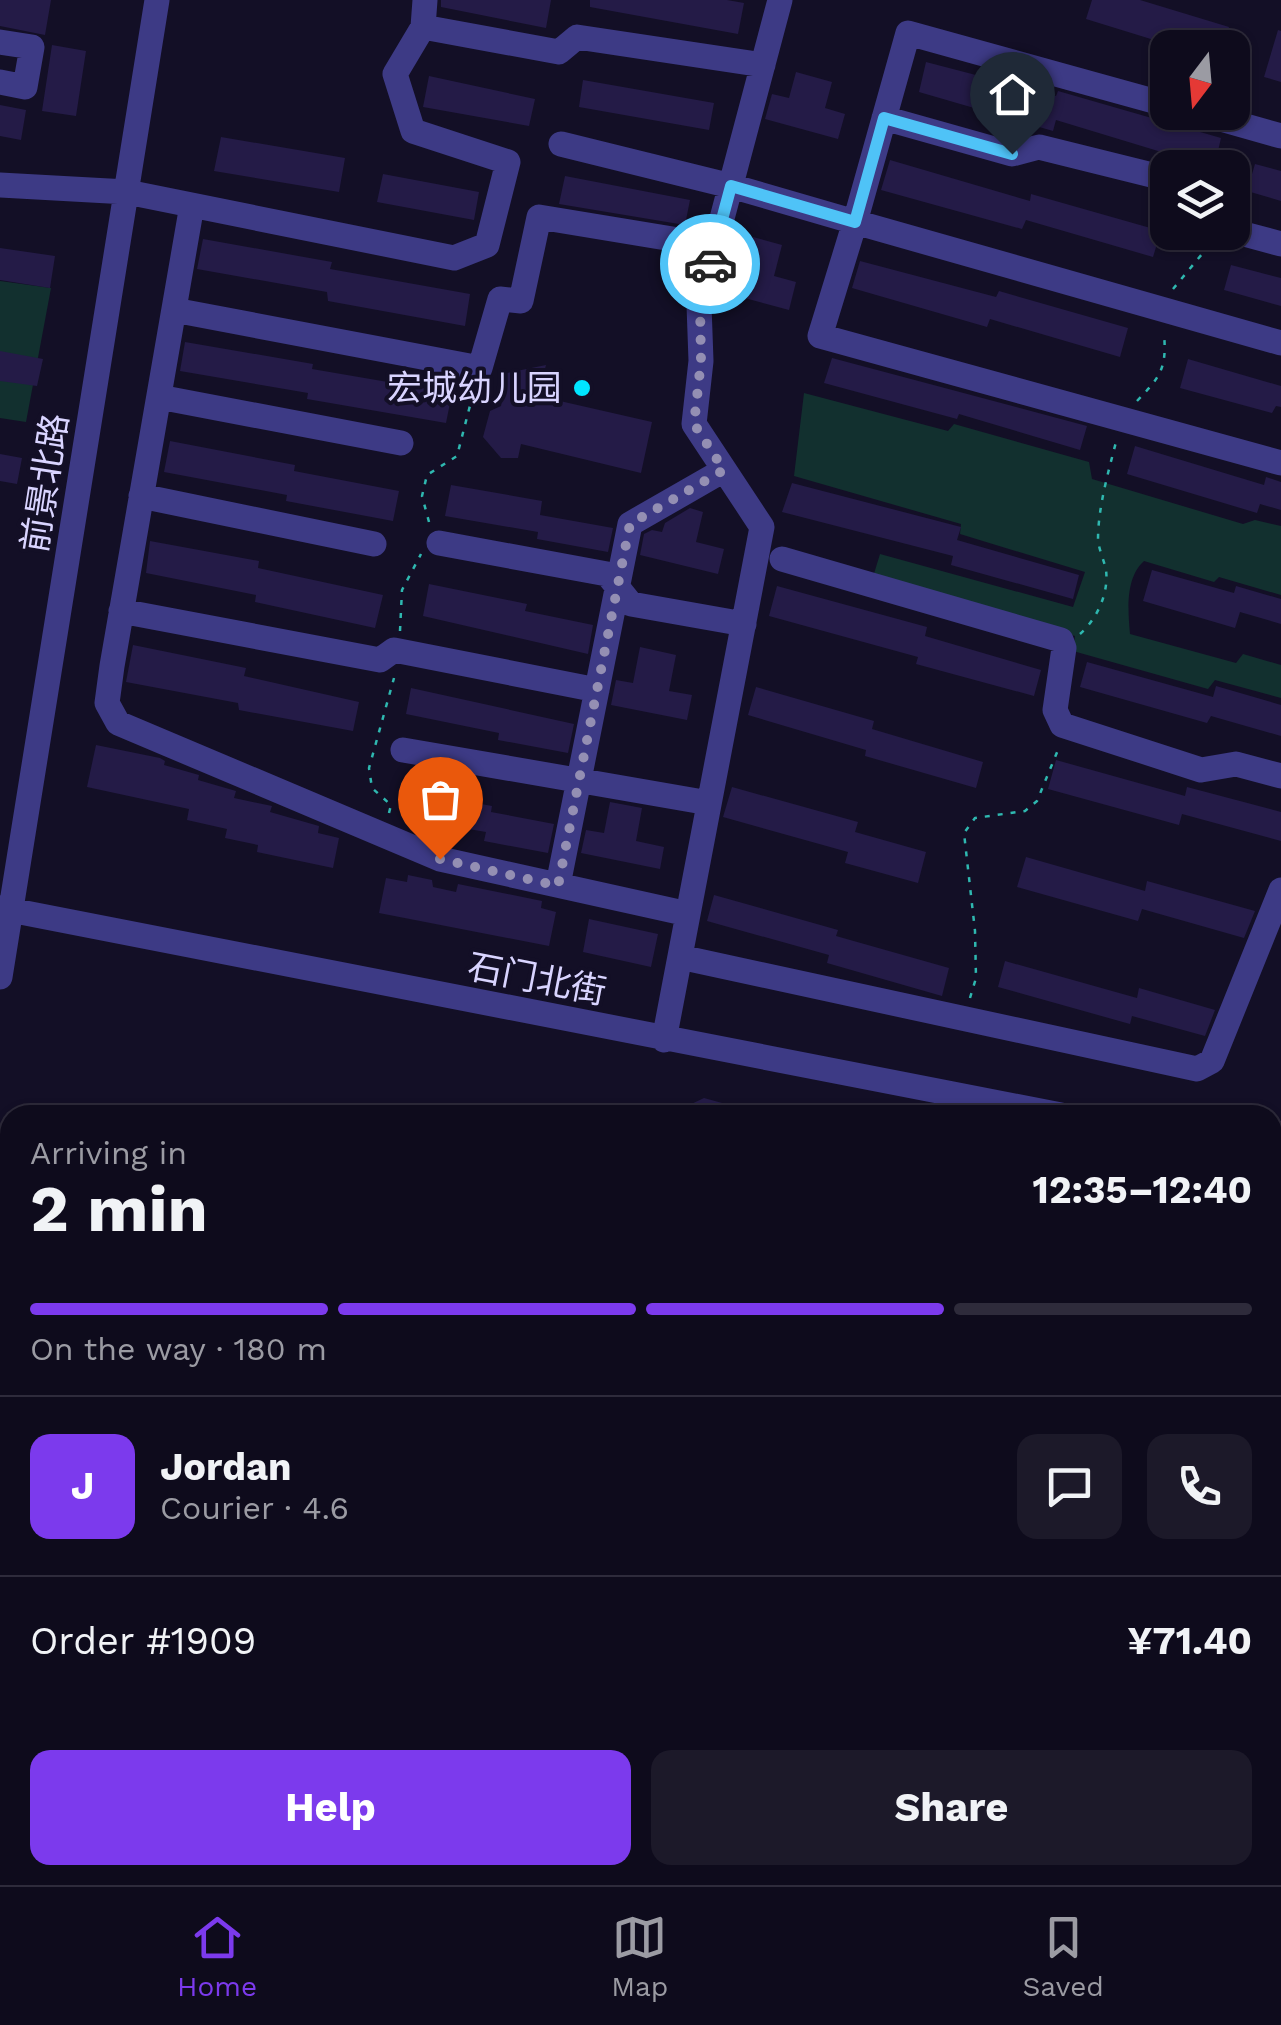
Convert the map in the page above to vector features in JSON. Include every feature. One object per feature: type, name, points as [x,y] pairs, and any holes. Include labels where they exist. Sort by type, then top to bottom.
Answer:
[{"type":"street","name":"前景北路","points":[[0,977],[6,910],[158,0]]},
{"type":"street","points":[[0,185],[127,192],[454,258],[488,245],[508,162],[413,131],[395,74],[423,27],[424,0]]},
{"type":"street","points":[[664,1040],[762,527],[694,424],[701,361],[700,304],[780,0]]},
{"type":"street","points":[[423,27],[559,52],[578,37],[763,64]]},
{"type":"street","points":[[1150,99],[908,33],[820,336],[1281,463]]},
{"type":"street","points":[[0,42],[32,47],[25,87],[0,82]]},
{"type":"street","points":[[884,118],[1012,154],[1039,147],[1150,175]]},
{"type":"street","points":[[1250,127],[1281,136]]},
{"type":"street","points":[[561,144],[731,186],[1281,343]]},
{"type":"street","points":[[192,205],[107,703],[118,723],[440,859],[688,914]]},
{"type":"street","points":[[174,310],[480,368],[500,299],[521,301],[539,217],[715,246]]},
{"type":"street","points":[[1250,236],[1281,244]]},
{"type":"street","points":[[159,397],[401,444]]},
{"type":"street","points":[[558,886],[630,524],[724,470]]},
{"type":"street","points":[[142,496],[374,544]]},
{"type":"street","points":[[439,542],[608,574],[631,604],[744,624]]},
{"type":"street","points":[[782,559],[1061,640],[1064,648],[1054,710],[1062,725],[1201,770],[1236,764],[1281,776]]},
{"type":"street","points":[[121,611],[380,660],[394,650],[597,690]]},
{"type":"street","points":[[403,750],[709,803]]},
{"type":"street","points":[[680,958],[1196,1069],[1212,1061],[1281,890]]},
{"type":"street","name":"石门北街","points":[[6,910],[1008,1105]]},
{"type":"path","points":[[964,1019],[976,978],[964,833],[974,818],[1025,811],[1036,801],[1060,745],[1062,725]]},
{"type":"green space","points":[[0,281],[51,288],[26,422],[0,418]]},
{"type":"green space","points":[[804,393],[948,431],[954,424],[1089,462],[1092,479],[1243,524],[1255,520],[1281,526],[1281,595],[1219,577],[1214,582],[1144,561],[1134,576],[1129,605],[1130,634],[1236,663],[1243,654],[1281,665],[1281,698],[1215,680],[1208,689],[1073,651],[1075,636],[873,577],[880,554],[1073,607],[1085,572],[960,534],[961,524],[794,476]]},
{"type":"building","points":[[0,0],[51,0],[45,35],[0,26]]},
{"type":"building","points":[[441,0],[551,0],[546,28],[441,7]]},
{"type":"building","points":[[590,0],[744,3],[738,34],[590,7]]},
{"type":"building","points":[[1092,0],[1140,0],[1229,27],[1150,30],[1150,39],[1086,19]]},
{"type":"building","points":[[1278,30],[1281,31],[1281,82],[1264,77]]},
{"type":"building","points":[[52,45],[86,51],[76,116],[42,111]]},
{"type":"building","points":[[926,62],[1056,96],[1058,91],[1150,118],[1150,130],[1193,130],[1221,138],[1218,150],[1155,150],[1056,120],[1053,131],[919,92]]},
{"type":"building","points":[[796,72],[832,82],[825,108],[845,114],[838,139],[765,119],[772,94],[789,98]]},
{"type":"building","points":[[429,76],[535,99],[529,126],[423,107]]},
{"type":"building","points":[[583,80],[714,103],[709,130],[579,107]]},
{"type":"building","points":[[0,105],[26,110],[21,140],[0,136]]},
{"type":"building","points":[[221,137],[345,158],[339,192],[214,171]]},
{"type":"building","points":[[890,160],[1030,201],[1031,194],[1150,228],[1150,250],[1155,250],[1153,257],[1026,220],[1022,229],[881,190]]},
{"type":"building","points":[[1255,164],[1281,171],[1281,201],[1250,192]]},
{"type":"building","points":[[383,174],[479,192],[474,220],[377,202]]},
{"type":"building","points":[[565,176],[690,200],[685,225],[559,204]]},
{"type":"building","points":[[753,237],[782,245],[774,276],[796,282],[789,310],[719,291],[728,260],[745,264]]},
{"type":"building","points":[[203,239],[332,262],[330,269],[470,294],[465,326],[328,301],[327,292],[197,269]]},
{"type":"building","points":[[0,248],[55,256],[50,288],[0,280]]},
{"type":"building","points":[[860,261],[996,297],[999,291],[1128,328],[1120,357],[990,319],[987,327],[852,288]]},
{"type":"building","points":[[1231,265],[1281,278],[1281,306],[1224,290]]},
{"type":"building","points":[[185,342],[452,393],[446,423],[307,399],[308,393],[180,371]]},
{"type":"building","points":[[0,351],[43,359],[37,386],[0,381]]},
{"type":"building","points":[[832,358],[1087,426],[1080,450],[959,414],[957,419],[824,383]]},
{"type":"building","points":[[1188,359],[1281,386],[1281,407],[1276,406],[1272,413],[1180,388]]},
{"type":"building","points":[[546,365],[538,396],[652,422],[641,473],[521,444],[518,458],[501,458],[483,437],[490,411],[501,406],[507,373]]},
{"type":"building","points":[[170,441],[295,465],[294,471],[399,491],[393,521],[286,501],[287,495],[164,472]]},
{"type":"building","points":[[1135,446],[1264,485],[1266,477],[1281,482],[1281,510],[1260,504],[1257,513],[1127,474]]},
{"type":"building","points":[[0,454],[22,458],[17,484],[0,481]]},
{"type":"building","points":[[792,483],[961,527],[957,540],[1079,575],[1073,599],[951,565],[953,556],[782,512]]},
{"type":"building","points":[[451,485],[542,501],[540,515],[613,528],[608,552],[537,539],[538,532],[445,516]]},
{"type":"building","points":[[690,508],[703,512],[696,542],[724,549],[718,574],[640,555],[644,534],[652,530],[662,532],[665,523]]},
{"type":"building","points":[[150,541],[259,561],[258,568],[383,595],[375,628],[255,602],[256,595],[146,573]]},
{"type":"building","points":[[1152,570],[1234,593],[1236,586],[1281,599],[1281,624],[1240,612],[1235,628],[1143,601]]},
{"type":"building","points":[[429,584],[527,604],[525,611],[593,625],[588,654],[423,616]]},
{"type":"building","points":[[777,586],[927,627],[925,636],[1041,670],[1034,696],[916,664],[918,657],[769,616]]},
{"type":"building","points":[[133,645],[246,668],[244,676],[359,702],[353,731],[239,710],[238,703],[126,682]]},
{"type":"building","points":[[640,647],[676,655],[669,691],[692,695],[687,720],[611,705],[616,680],[633,683]]},
{"type":"building","points":[[1087,662],[1213,697],[1216,686],[1281,705],[1281,736],[1211,716],[1207,723],[1080,687]]},
{"type":"building","points":[[756,687],[874,721],[872,729],[983,762],[976,788],[865,756],[866,750],[748,715]]},
{"type":"building","points":[[411,688],[574,724],[568,753],[498,740],[499,733],[406,714]]},
{"type":"building","points":[[96,745],[160,758],[164,765],[199,775],[198,780],[236,791],[234,798],[272,806],[270,812],[319,826],[318,833],[339,838],[333,868],[257,852],[258,845],[225,838],[227,829],[187,820],[189,809],[87,787]]},
{"type":"building","points":[[1056,760],[1185,796],[1187,787],[1281,812],[1281,841],[1182,814],[1179,825],[1048,789]]},
{"type":"building","points":[[732,787],[858,822],[855,832],[926,852],[918,883],[845,863],[848,852],[723,817]]},
{"type":"building","points":[[421,793],[492,806],[491,812],[554,824],[548,853],[484,841],[486,832],[416,820]]},
{"type":"building","points":[[610,802],[642,808],[636,841],[664,847],[660,869],[581,853],[586,830],[604,833]]},
{"type":"building","points":[[1026,857],[1145,891],[1147,881],[1255,911],[1244,938],[1142,909],[1138,921],[1017,887]]},
{"type":"building","points":[[408,875],[432,880],[433,887],[456,892],[458,884],[542,901],[541,908],[556,912],[549,946],[379,913],[386,878],[407,882]]},
{"type":"building","points":[[714,895],[838,930],[836,936],[949,968],[942,996],[827,963],[829,955],[707,921]]},
{"type":"building","points":[[589,919],[658,934],[651,967],[583,952]]},
{"type":"building","points":[[1005,961],[1137,998],[1139,988],[1215,1010],[1205,1036],[1132,1016],[1130,1024],[998,987]]},
{"type":"building","points":[[704,1098],[729,1105],[689,1105]]},
{"type":"way so far","points":[[440,859],[558,886],[630,524],[724,470],[694,424],[701,361],[700,304],[710,264]]},
{"type":"place","name":"宏城幼儿园","points":[[582,388]]},
{"type":"route","points":[[710,264],[731,186],[855,222],[884,118],[1012,154]]}]
